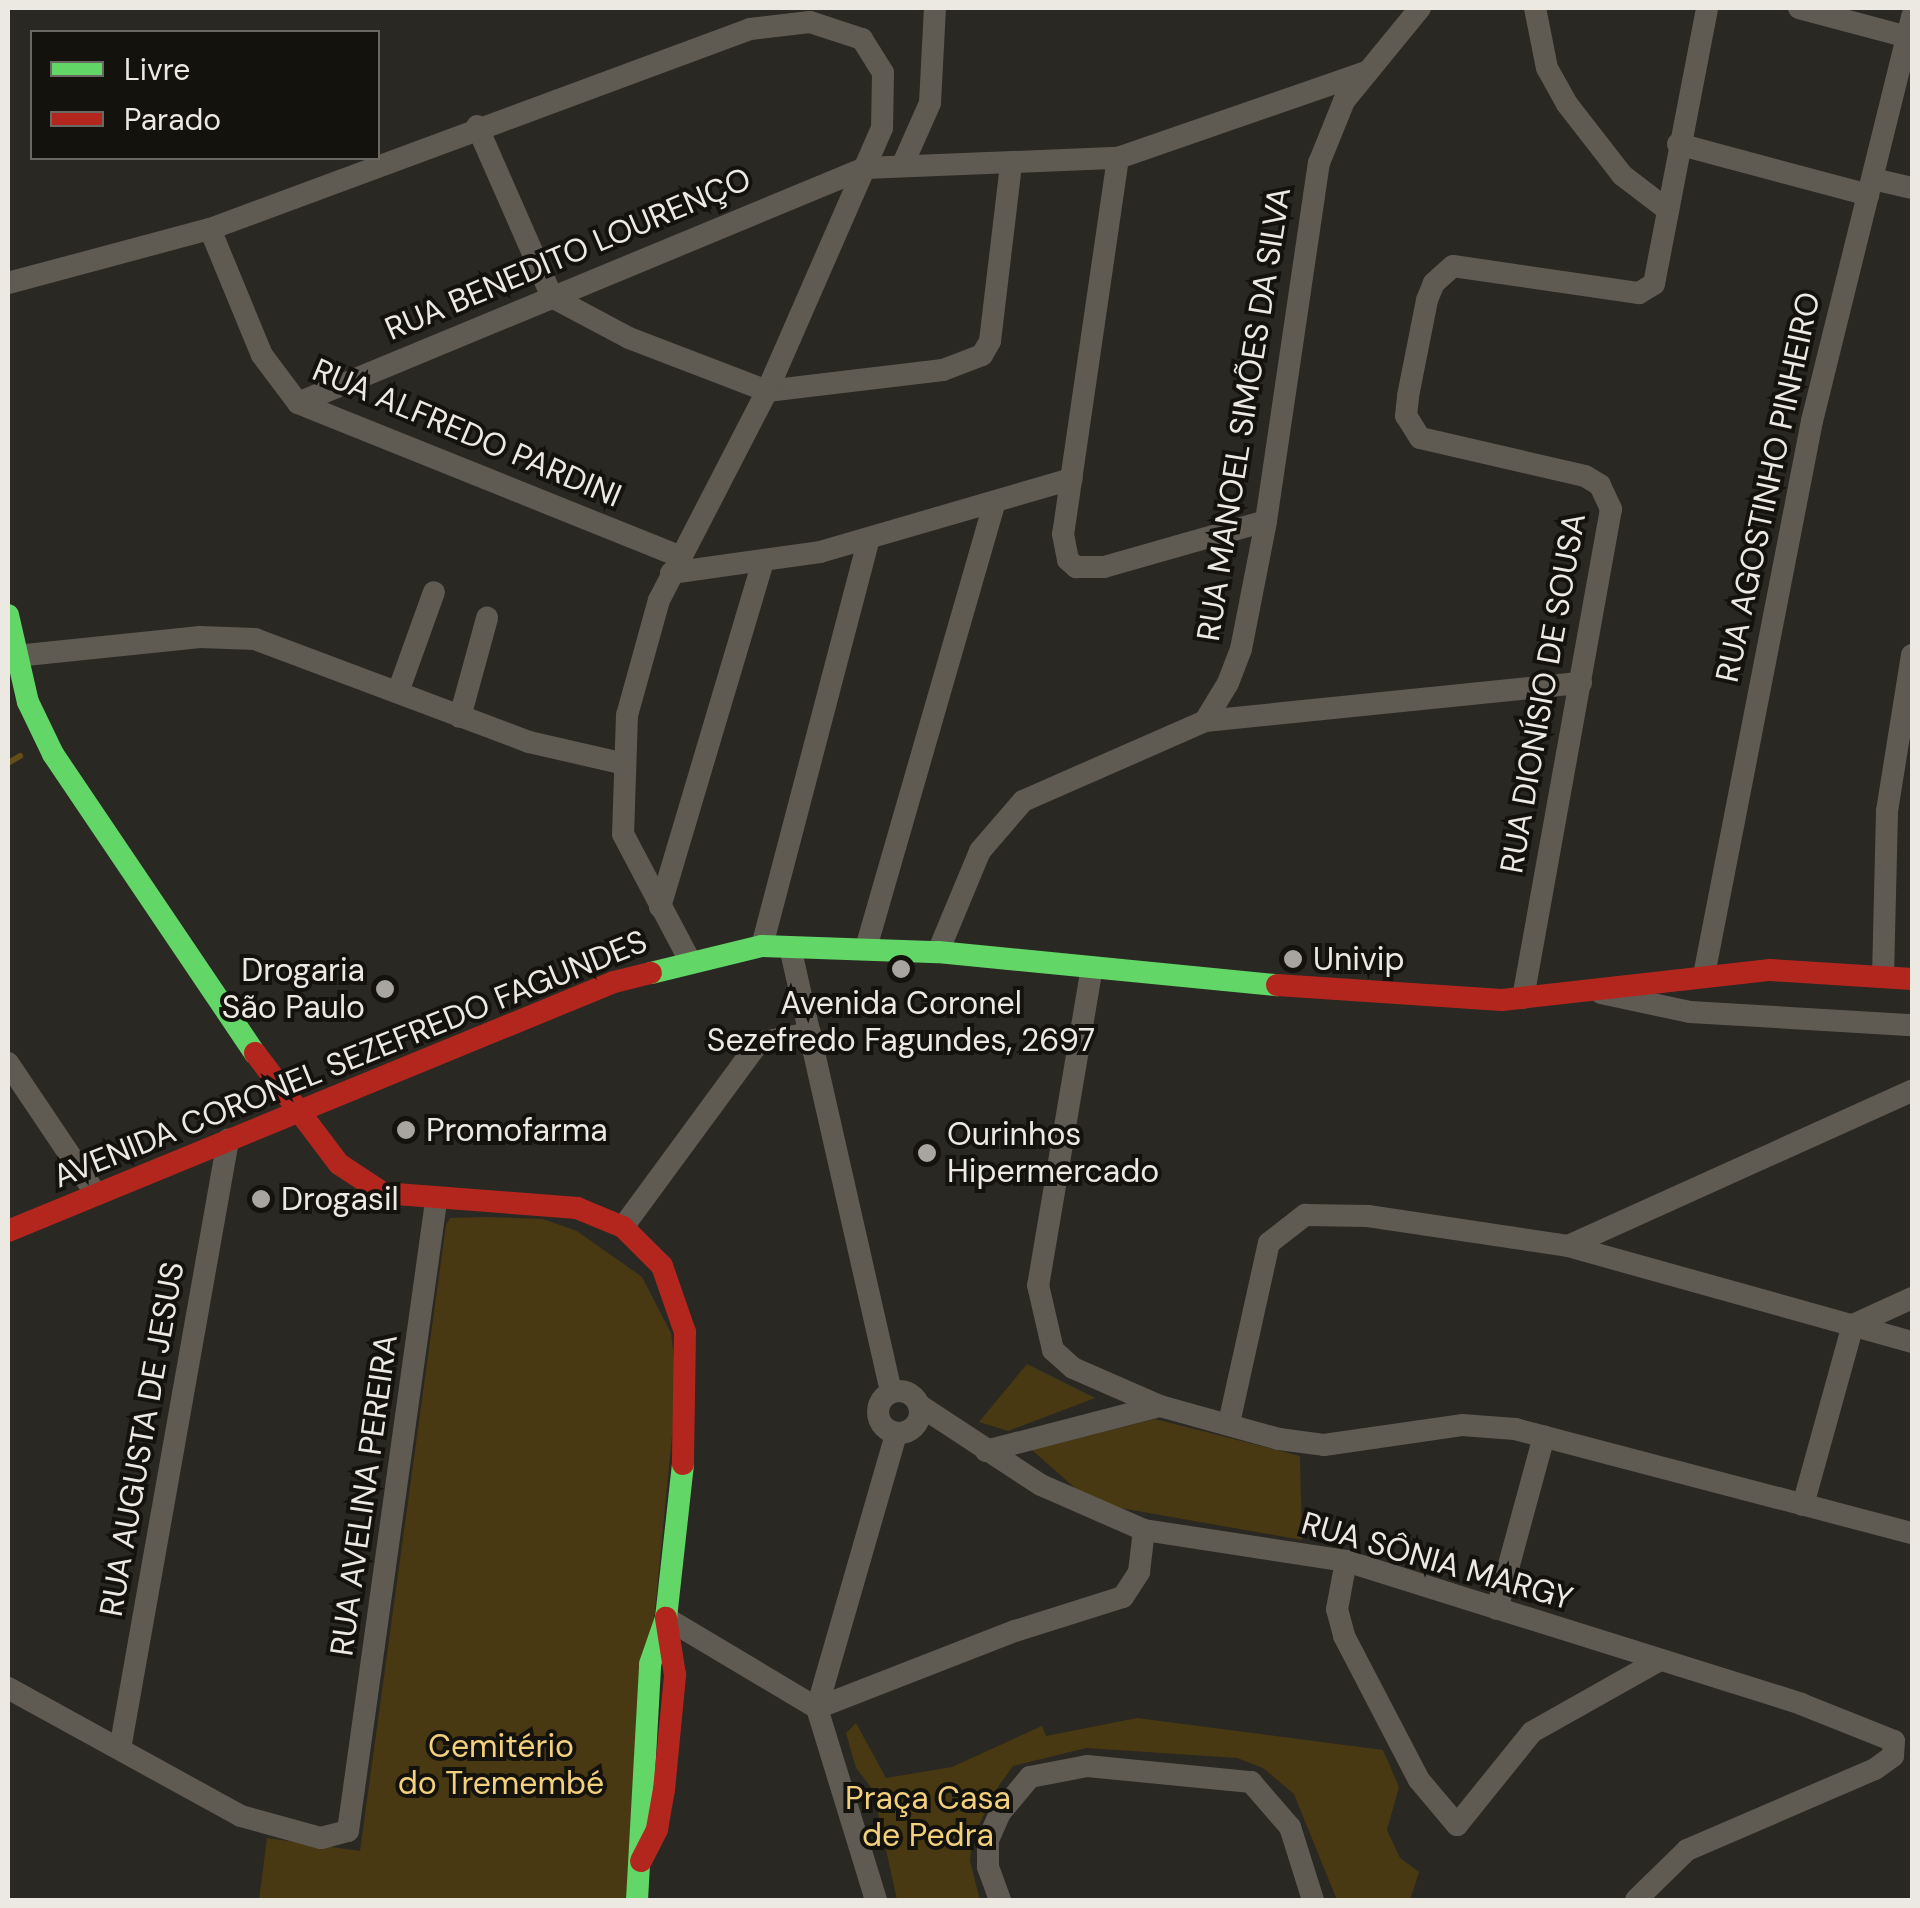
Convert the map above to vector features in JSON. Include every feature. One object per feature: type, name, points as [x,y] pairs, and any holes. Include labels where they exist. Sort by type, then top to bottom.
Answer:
[{"type":"main road","points":[[8,615],[28,702],[67,775],[295,1112],[359,1181],[382,1194],[436,1202],[577,1208],[623,1227],[662,1266],[685,1332],[686,1437],[666,1618],[674,1675],[664,1790],[657,1829],[641,1861],[638,1900]]},
{"type":"main road","name":"AVENIDA CORONEL SEZEFREDO FAGUNDES","points":[[8,1231],[595,989],[689,959],[762,946],[938,952],[1428,1000],[1523,998],[1770,970],[1912,980]]},
{"type":"street","points":[[903,164],[930,103],[935,8]]},
{"type":"street","name":"RUA MANOEL SIMÕES DA SILVA","points":[[1206,722],[1241,649],[1266,520],[1319,164],[1344,101],[1420,8]]},
{"type":"street","points":[[1535,8],[1547,68],[1568,104],[1622,175],[1668,210],[1707,8]]},
{"type":"street","points":[[1799,8],[1910,26]]},
{"type":"street","points":[[8,283],[210,229],[478,126],[750,29],[810,22],[862,40],[883,73],[882,128],[767,391],[675,564],[634,684],[621,762],[623,834],[689,959]]},
{"type":"street","name":"RUA AGOSTINHO PINHEIRO","points":[[1704,975],[1808,440],[1910,26]]},
{"type":"street","name":"RUA BENEDITO LOURENÇO","points":[[298,403],[865,168],[1118,158],[1366,72]]},
{"type":"street","points":[[478,126],[552,297],[629,338],[767,391],[943,370],[982,355],[993,322],[1011,165]]},
{"type":"street","points":[[1678,144],[1870,187],[1912,188]]},
{"type":"street","points":[[1118,158],[1063,534],[1076,567],[1104,567],[1266,520]]},
{"type":"street","name":"RUA DIONÍSIO DE SOUSA","points":[[1523,998],[1612,516],[1608,497],[1585,476],[1420,438],[1406,416],[1408,396],[1427,300],[1434,283],[1454,266],[1638,293],[1654,284],[1668,210]]},
{"type":"street","name":"RUA ALFREDO PARDINI","points":[[210,229],[262,355],[298,403],[675,564]]},
{"type":"street","points":[[675,564],[762,564],[994,505],[1072,479]]},
{"type":"street","points":[[866,948],[994,505]]},
{"type":"street","points":[[762,946],[869,539]]},
{"type":"street","points":[[660,907],[762,564]]},
{"type":"street","points":[[398,692],[434,592]]},
{"type":"street","points":[[460,717],[487,618]]},
{"type":"street","points":[[16,656],[233,636],[529,742],[621,762]]},
{"type":"street","points":[[1883,976],[1912,655]]},
{"type":"street","points":[[938,952],[980,851],[1022,801],[1206,722],[1581,684]]},
{"type":"street","points":[[790,946],[891,1392],[878,1414],[883,1427],[896,1434]]},
{"type":"street","points":[[1092,967],[1038,1285],[1053,1350],[1108,1386],[1160,1406],[1324,1446],[1462,1425],[1544,1436],[1912,1533]]},
{"type":"street","points":[[1588,990],[1690,1012],[1912,1025]]},
{"type":"street","points":[[623,1227],[758,1043],[810,1033]]},
{"type":"street","points":[[8,1062],[96,1194]]},
{"type":"street","points":[[1568,1246],[1912,1091]]},
{"type":"street","name":"RUA AUGUSTA DE JESUS","points":[[120,1749],[228,1140]]},
{"type":"street","name":"RUA AVELINA PEREIRA","points":[[120,1749],[229,1810],[303,1834],[338,1838],[348,1832],[357,1798],[436,1202]]},
{"type":"street","points":[[1230,1423],[1258,1277],[1269,1243],[1285,1224],[1306,1215],[1368,1216],[1568,1246],[1912,1342]]},
{"type":"street","points":[[1802,1504],[1853,1325],[1912,1298]]},
{"type":"street","name":"RUA SÔNIA MARGY","points":[[891,1392],[911,1394],[919,1405],[986,1451],[1092,1512],[1144,1530],[1346,1562],[1801,1704],[1894,1741],[1893,1756],[1874,1769],[1687,1850],[1636,1900]]},
{"type":"street","points":[[896,1434],[916,1426],[919,1405]]},
{"type":"street","points":[[986,1451],[1160,1406]]},
{"type":"street","points":[[876,1900],[817,1708],[896,1434]]},
{"type":"street","points":[[1498,1610],[1544,1436]]},
{"type":"street","points":[[817,1708],[1002,1636],[1124,1598],[1139,1572],[1144,1530]]},
{"type":"street","points":[[1346,1562],[1337,1609],[1344,1636],[1432,1802],[1457,1825],[1532,1732],[1660,1660]]},
{"type":"street","points":[[666,1618],[817,1708]]},
{"type":"street","points":[[8,1688],[120,1749]]},
{"type":"street","points":[[1000,1900],[988,1867],[988,1840],[1000,1812],[1030,1777],[1087,1766],[1250,1782],[1290,1827],[1313,1900]]},
{"type":"green space","name":"Cemitério do Tremembé","points":[[450,1218],[543,1219],[577,1231],[642,1277],[671,1333],[677,1384],[627,1900],[259,1900],[267,1838],[360,1851],[446,1225]]},
{"type":"green space","points":[[1027,1364],[1095,1398],[1008,1431],[979,1422]]},
{"type":"green space","points":[[1155,1419],[1300,1456],[1302,1540],[1092,1503],[1032,1450]]},
{"type":"green space","name":"Praça Casa de Pedra","points":[[1137,1718],[1383,1750],[1399,1787],[1387,1830],[1400,1858],[1419,1872],[1410,1900],[1337,1900],[1294,1794],[1263,1768],[1237,1758],[1086,1748],[1013,1766],[998,1787],[973,1836],[970,1861],[980,1900],[897,1900],[873,1790],[856,1768],[846,1733],[856,1723],[886,1778],[952,1767],[1042,1726],[1046,1736]]},
{"type":"waterway","points":[[8,763],[20,756]]},
{"type":"traffic: fast","points":[[8,615],[28,702],[53,754],[255,1053]]},
{"type":"traffic: fast","points":[[651,973],[762,946],[938,952],[1277,985]]},
{"type":"traffic: fast","points":[[637,1900],[650,1664],[666,1618],[683,1464]]},
{"type":"traffic: jam","points":[[1277,985],[1502,1000],[1770,970],[1912,979]]},
{"type":"traffic: jam","points":[[8,1231],[614,982],[651,973]]},
{"type":"traffic: jam","points":[[255,1053],[339,1164],[383,1193],[577,1208],[623,1227],[662,1266],[685,1332],[683,1464]]},
{"type":"traffic: jam","points":[[641,1861],[657,1829],[664,1790],[675,1675],[666,1618]]},
{"type":"place","name":"Univip","points":[[1293,959]]},
{"type":"place","name":"Avenida Coronel Sezefredo Fagundes, 2697","points":[[901,969]]},
{"type":"place","name":"Drogaria São Paulo","points":[[385,989]]},
{"type":"place","name":"Promofarma","points":[[406,1130]]},
{"type":"place","name":"Ourinhos Hipermercado","points":[[927,1153]]},
{"type":"place","name":"Drogasil","points":[[261,1199]]}]
